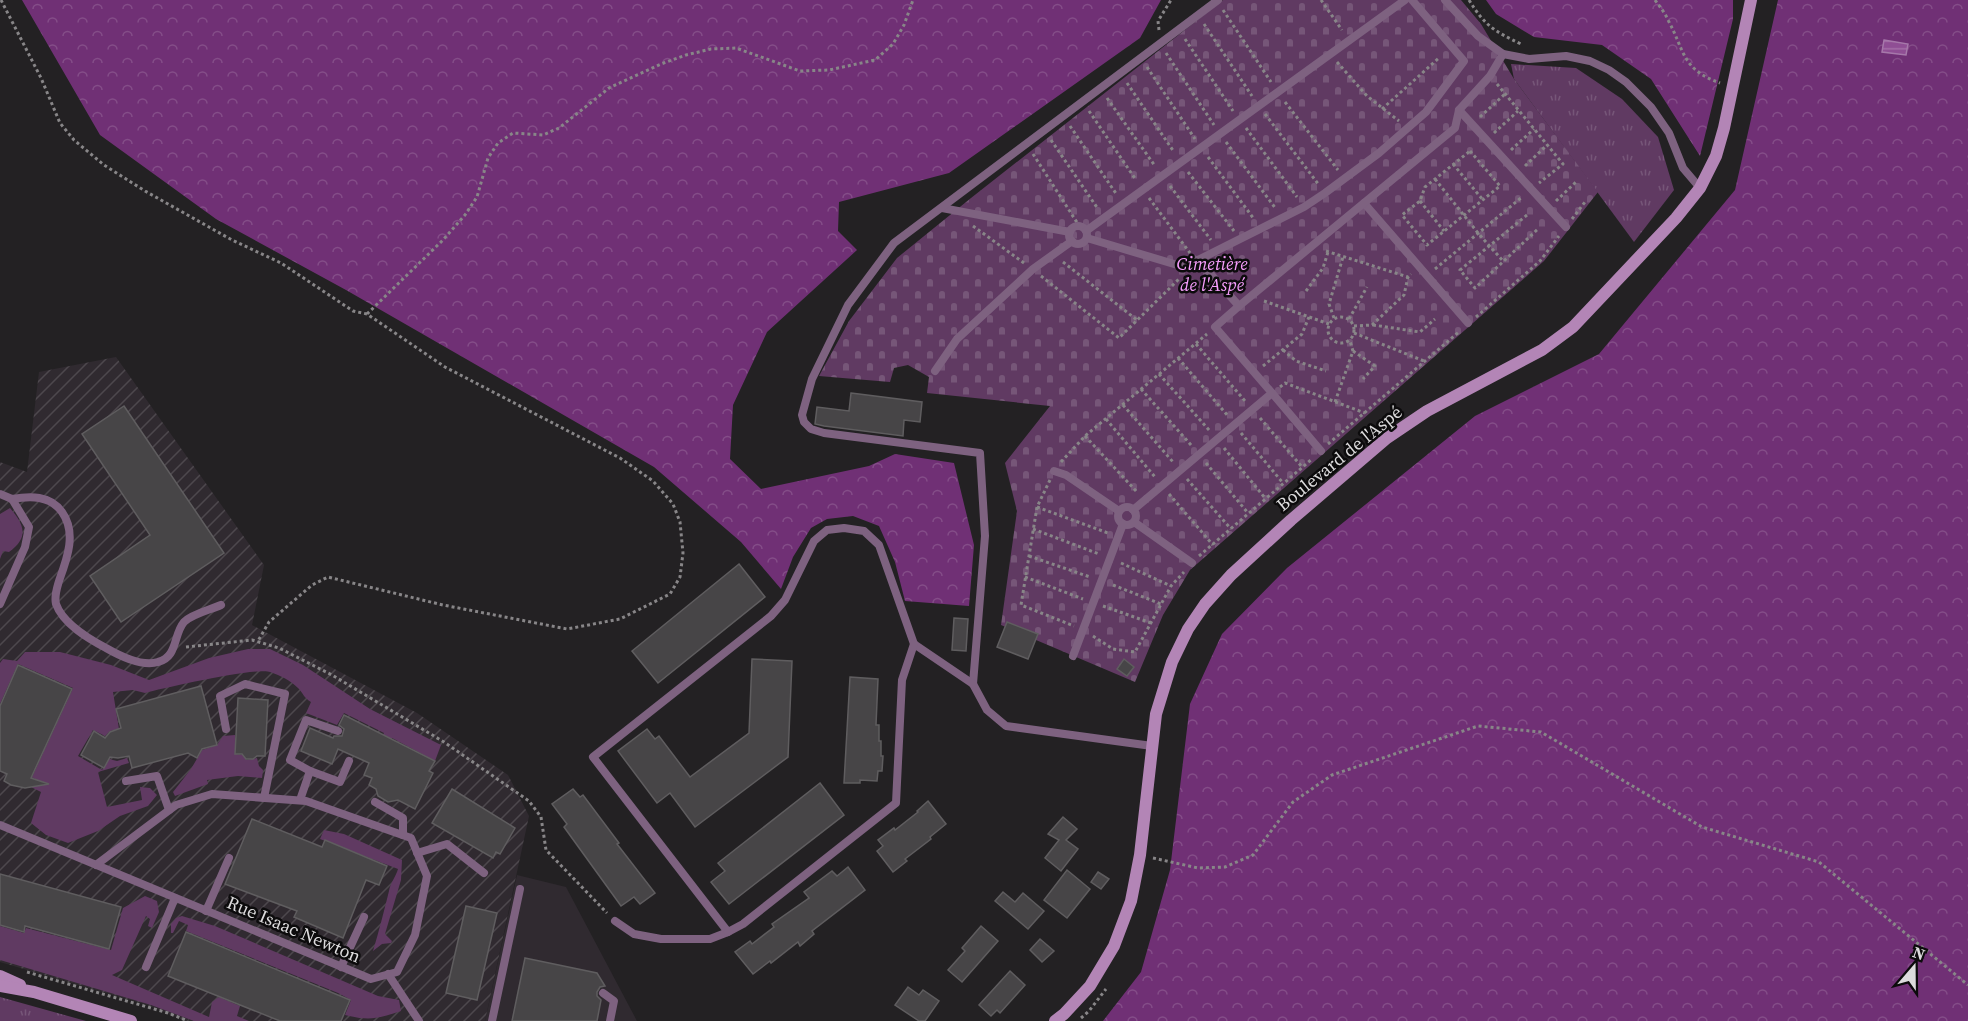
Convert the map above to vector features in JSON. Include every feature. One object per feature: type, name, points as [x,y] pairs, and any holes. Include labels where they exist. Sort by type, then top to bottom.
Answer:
[{"type":"main road","name":"Boulevard de l'Aspé","points":[[1055,1021],[1090,986],[1114,946],[1131,901],[1140,855],[1156,714],[1172,662],[1188,629],[1231,575],[1387,438],[1427,411],[1542,350],[1573,327],[1676,218],[1700,188],[1716,156],[1751,0]]},
{"type":"main road","points":[[0,976],[34,992]]},
{"type":"main road","points":[[0,986],[34,992],[131,1021]]},
{"type":"lane","points":[[974,684],[985,536],[980,453],[824,433],[812,429],[804,422],[802,415],[812,379],[848,305],[894,243],[1028,145],[1218,0]]},
{"type":"lane","points":[[942,208],[1071,236],[1080,244],[1084,232],[1405,0]]},
{"type":"lane","points":[[935,371],[957,339],[1033,269],[1053,254],[1071,236],[1072,229],[1184,267],[1304,207],[1379,153],[1426,112],[1464,61],[1412,0]]},
{"type":"lane","points":[[1445,0],[1478,36],[1503,54],[1529,59],[1566,56],[1590,61],[1626,82],[1651,107],[1668,134],[1683,168],[1700,188]]},
{"type":"lane","points":[[1321,451],[1215,327],[1455,128],[1459,110],[1490,76],[1503,54]]},
{"type":"lane","points":[[1459,110],[1566,227]]},
{"type":"lane","points":[[1364,203],[1468,323]]},
{"type":"lane","points":[[1198,260],[1239,306]]},
{"type":"lane","points":[[1133,510],[1272,393]]},
{"type":"lane","points":[[1054,471],[1066,475],[1119,511]]},
{"type":"lane","points":[[0,494],[12,499],[29,496],[45,499],[58,506],[66,518],[69,549],[56,591],[55,602],[67,621],[103,646],[146,664],[158,662],[167,658],[174,649],[180,628],[186,620],[221,605]]},
{"type":"lane","points":[[0,604],[25,547],[29,527],[12,499]]},
{"type":"lane","points":[[1126,507],[1133,510],[1136,516],[1134,522],[1129,525],[1123,524],[1118,518],[1119,511],[1126,507]]},
{"type":"lane","points":[[1134,522],[1192,563]]},
{"type":"lane","points":[[1074,656],[1123,524]]},
{"type":"lane","points":[[728,932],[593,757],[771,616],[785,600],[814,542],[827,530],[844,528],[864,531],[879,545],[914,644],[974,684],[987,710],[1006,726],[1152,746]]},
{"type":"lane","points":[[615,921],[634,934],[661,939],[710,939],[728,932],[743,924],[896,803],[902,680],[914,644]]},
{"type":"lane","points":[[225,729],[220,696],[245,684],[285,694],[264,798]]},
{"type":"lane","points":[[338,731],[306,720],[290,760],[310,771],[340,782],[349,761]]},
{"type":"lane","points":[[300,800],[310,771]]},
{"type":"lane","points":[[126,781],[157,776],[169,810]]},
{"type":"lane","points":[[96,865],[176,805],[212,794],[306,801],[411,838],[427,876],[415,935],[397,972],[388,974],[419,1021]]},
{"type":"lane","points":[[375,802],[403,818],[403,835]]},
{"type":"lane","name":"Rue Isaac Newton","points":[[0,825],[371,979],[388,974]]},
{"type":"lane","points":[[417,853],[447,844],[484,873]]},
{"type":"lane","points":[[206,911],[229,858]]},
{"type":"lane","points":[[492,1021],[520,890]]},
{"type":"lane","points":[[146,967],[175,898]]},
{"type":"lane","points":[[341,967],[364,917]]},
{"type":"lane","points":[[603,993],[614,1001],[609,1021]]},
{"type":"path","points":[[1,0],[41,78],[60,123],[74,140],[104,165],[232,240],[280,263],[353,310],[367,314],[446,367],[620,458],[653,481],[673,504],[680,522],[683,553],[680,577],[670,594],[620,619],[567,629],[443,605],[328,577],[312,585],[269,622],[258,641]]},
{"type":"path","points":[[367,314],[443,240],[465,215],[477,197],[488,158],[498,143],[513,133],[543,135],[559,128],[609,88],[662,64],[711,49],[736,48],[800,71],[829,70],[875,60],[893,44],[904,25],[913,0]]},
{"type":"path","points":[[1160,44],[1158,21],[1171,0]]},
{"type":"path","points":[[1321,0],[1349,40]]},
{"type":"path","points":[[1469,0],[1482,20],[1496,31],[1523,45]]},
{"type":"path","points":[[1655,0],[1668,20],[1686,60],[1701,74],[1733,87]]},
{"type":"path","points":[[1330,54],[1367,96],[1392,114],[1406,129]]},
{"type":"path","points":[[1382,109],[1438,58]]},
{"type":"path","points":[[1471,124],[1505,94]]},
{"type":"path","points":[[1486,140],[1518,110]]},
{"type":"path","points":[[1064,117],[1123,204]]},
{"type":"path","points":[[1502,158],[1534,129]]},
{"type":"path","points":[[1045,131],[1104,218]]},
{"type":"path","points":[[1028,145],[1084,232]]},
{"type":"path","points":[[1517,174],[1547,145]]},
{"type":"path","points":[[1470,151],[1500,186],[1427,245],[1402,215],[1420,201],[1425,187],[1435,179],[1470,151]]},
{"type":"path","points":[[1454,164],[1483,200]]},
{"type":"path","points":[[1435,179],[1503,261]]},
{"type":"path","points":[[1549,208],[1576,182]]},
{"type":"path","points":[[1420,201],[1444,231]]},
{"type":"path","points":[[1215,327],[1065,455],[1054,471],[1036,507],[1021,604],[1083,630],[1113,649],[1135,652],[1171,586],[1192,563],[1540,261],[1585,202]]},
{"type":"path","points":[[969,214],[970,224],[1033,269],[1119,338],[1180,280],[1184,267]]},
{"type":"path","points":[[1527,215],[1460,270],[1475,288],[1539,228]]},
{"type":"path","points":[[1313,245],[1328,252],[1408,277]]},
{"type":"path","points":[[1306,291],[1323,268],[1328,252]]},
{"type":"path","points":[[1053,254],[1137,320]]},
{"type":"path","points":[[1334,318],[1329,304],[1343,257]]},
{"type":"path","points":[[1372,325],[1404,296],[1408,277],[1419,267]]},
{"type":"path","points":[[1349,319],[1367,287]]},
{"type":"path","points":[[1251,296],[1329,324]]},
{"type":"path","points":[[1255,373],[1302,334],[1309,317]]},
{"type":"path","points":[[1334,318],[1349,319],[1354,326],[1354,333],[1350,340],[1344,343],[1336,342],[1328,331],[1329,324],[1334,318]]},
{"type":"path","points":[[1354,326],[1372,325],[1420,332],[1435,319]]},
{"type":"path","points":[[1354,333],[1424,361]]},
{"type":"path","points":[[1335,402],[1353,351],[1350,340]]},
{"type":"path","points":[[1283,350],[1296,361],[1326,371]]},
{"type":"path","points":[[1353,351],[1375,366],[1362,379]]},
{"type":"path","points":[[1272,393],[1285,383],[1365,413]]},
{"type":"path","points":[[1085,436],[1144,501]]},
{"type":"path","points":[[1036,507],[1118,536]]},
{"type":"path","points":[[174,649],[252,640],[279,648],[342,681],[444,742],[529,801],[541,817],[546,850],[615,921]]},
{"type":"path","points":[[1151,867],[1152,858],[1198,868],[1225,867],[1253,855],[1293,802],[1332,775],[1478,726],[1541,732],[1702,827],[1819,862],[1968,985]]},
{"type":"path","points":[[22,971],[168,1013],[188,1021]]},
{"type":"path","points":[[1077,1021],[1089,1011],[1108,986]]},
{"type":"shaded area","points":[[1884,40],[1908,44],[1906,55],[1882,52]]},
{"type":"shaded area","points":[[116,357],[264,565],[252,625],[417,713],[508,775],[529,816],[485,1021],[186,1021],[147,1005],[0,962],[0,462],[27,472],[39,372]]},
{"type":"shaded area","points":[[517,875],[566,887],[637,1021],[485,1021]]},
{"type":"green space","points":[[22,0],[1161,0],[1140,38],[949,173],[839,202],[838,231],[857,250],[767,332],[733,405],[730,459],[761,489],[869,466],[895,454],[954,463],[974,545],[969,606],[905,601],[895,562],[879,526],[853,516],[827,519],[811,528],[793,557],[781,589],[741,542],[654,467],[346,290],[216,219],[100,135]]},
{"type":"green space","name":"Cimetière de l'Aspé","points":[[1223,0],[1461,0],[1481,24],[1514,79],[1598,192],[1544,261],[1190,570],[1163,615],[1135,682],[1001,625],[1017,511],[1005,463],[1050,406],[927,393],[929,377],[908,365],[894,368],[890,382],[819,376],[849,321],[897,258]]},
{"type":"green space","points":[[1486,0],[1733,0],[1733,19],[1700,156],[1651,79],[1602,45],[1534,37],[1496,14]]},
{"type":"green space","points":[[1778,0],[1968,0],[1968,1021],[1103,1021],[1141,972],[1170,870],[1190,704],[1222,634],[1287,568],[1475,416],[1599,354],[1735,190]]},
{"type":"green space","points":[[1511,64],[1576,68],[1622,99],[1658,137],[1674,190],[1634,242],[1514,79]]},
{"type":"green space","points":[[10,508],[19,520],[23,531],[20,542],[9,552],[3,551],[0,559],[0,514]]},
{"type":"green space","points":[[248,649],[270,649],[303,665],[370,709],[441,745],[435,761],[392,738],[381,759],[372,754],[384,733],[344,713],[337,725],[306,713],[311,702],[292,683],[270,672],[230,675],[145,693],[133,690],[113,692],[119,729],[110,731],[105,736],[93,730],[78,756],[102,770],[109,759],[117,761],[127,758],[129,763],[98,772],[107,807],[142,800],[140,787],[150,788],[157,795],[148,806],[120,816],[98,831],[68,843],[46,835],[31,823],[41,792],[31,787],[35,779],[32,777],[73,688],[18,664],[0,704],[0,663],[3,659],[17,661],[25,652],[60,652],[111,665],[149,680],[209,658]]},
{"type":"green space","points":[[235,735],[235,754],[244,755],[246,760],[257,758],[263,770],[262,778],[238,776],[207,780],[208,784],[175,796],[173,792],[202,750],[217,745],[223,736]]},
{"type":"green space","points":[[324,830],[344,834],[402,860],[401,880],[385,934],[392,941],[391,943],[382,944],[373,951],[390,888],[398,869],[320,839]]},
{"type":"green space","points":[[145,896],[157,901],[159,912],[152,928],[148,926],[150,919],[146,916],[122,970],[112,975],[209,1017],[212,1002],[219,997],[240,1006],[237,1016],[249,1021],[194,1021],[151,1005],[0,960],[0,926],[24,933],[26,928],[111,950],[123,908]]},
{"type":"green space","points":[[182,916],[215,926],[378,996],[399,1000],[401,1011],[373,1018],[345,1015],[351,1000],[338,993],[186,931],[188,925],[179,921],[171,933],[171,924],[176,918]]},
{"type":"green space","points":[[0,997],[86,1021],[0,1021]]},
{"type":"building","points":[[851,393],[922,402],[920,422],[904,420],[903,436],[815,424],[817,407],[849,411]]},
{"type":"building","points":[[124,406],[224,553],[121,622],[90,576],[150,535],[82,434]]},
{"type":"building","points":[[739,564],[765,597],[658,683],[632,651]]},
{"type":"building","points":[[954,618],[968,619],[966,651],[952,650]]},
{"type":"building","points":[[1007,622],[1038,634],[1028,659],[997,647]]},
{"type":"building","points":[[752,659],[792,661],[788,757],[695,827],[670,793],[657,803],[618,751],[647,729],[655,739],[659,736],[690,777],[749,733]]},
{"type":"building","points":[[1124,659],[1134,667],[1127,676],[1117,669]]},
{"type":"building","points":[[18,665],[72,689],[31,778],[49,784],[25,788],[4,781],[7,774],[0,771],[0,706]]},
{"type":"building","points":[[850,677],[878,679],[876,725],[879,725],[879,741],[881,741],[881,756],[883,756],[882,771],[878,771],[877,781],[860,780],[860,783],[844,783]]},
{"type":"building","points":[[201,686],[217,745],[202,749],[197,758],[188,753],[132,768],[129,756],[110,757],[104,768],[81,755],[94,731],[105,738],[110,732],[121,728],[116,709]]},
{"type":"building","points":[[238,698],[268,700],[265,756],[246,759],[242,754],[235,754]]},
{"type":"building","points":[[344,715],[435,761],[429,771],[433,773],[415,809],[398,800],[388,802],[378,796],[376,789],[369,785],[372,778],[364,775],[369,763],[338,749],[332,764],[301,751],[310,728],[333,738],[342,736],[344,729],[339,725]]},
{"type":"building","points":[[820,783],[844,815],[729,904],[711,882],[725,871],[718,863]]},
{"type":"building","points":[[452,789],[515,828],[500,854],[496,852],[493,858],[432,823]]},
{"type":"building","points":[[573,789],[580,797],[583,795],[655,893],[640,904],[634,897],[621,906],[564,827],[567,824],[552,804]]},
{"type":"building","points":[[928,801],[946,824],[893,872],[877,851],[883,846],[878,840],[894,828],[895,830]]},
{"type":"building","points":[[1063,817],[1077,829],[1066,840],[1078,849],[1061,871],[1045,858],[1059,840],[1048,834]]},
{"type":"building","points":[[252,819],[322,847],[325,840],[387,866],[379,885],[366,880],[343,938],[294,917],[297,911],[225,884]]},
{"type":"building","points":[[848,867],[865,890],[812,931],[814,934],[800,946],[798,942],[753,974],[735,952],[750,941],[752,944],[774,927],[772,924],[809,898],[804,892],[832,871],[837,876]]},
{"type":"building","points":[[1067,870],[1090,889],[1067,918],[1044,900]]},
{"type":"building","points":[[1098,872],[1109,879],[1101,889],[1091,882]]},
{"type":"building","points":[[0,874],[121,907],[109,949],[25,926],[24,932],[0,925]]},
{"type":"building","points":[[1003,892],[1015,902],[1023,893],[1044,911],[1028,929],[995,901]]},
{"type":"building","points":[[466,906],[497,913],[477,1000],[446,993]]},
{"type":"building","points":[[981,926],[998,941],[962,982],[948,970],[965,951],[962,948]]},
{"type":"building","points":[[186,932],[350,1000],[341,1021],[280,1021],[168,976]]},
{"type":"building","points":[[1040,939],[1054,951],[1042,962],[1030,950]]},
{"type":"building","points":[[525,958],[597,973],[605,986],[600,987],[597,992],[601,1000],[597,1021],[512,1021]]},
{"type":"building","points":[[1010,971],[1025,985],[1000,1013],[997,1010],[991,1016],[979,1005]]},
{"type":"building","points":[[908,987],[919,995],[923,990],[939,1001],[925,1021],[919,1021],[895,1005]]}]
